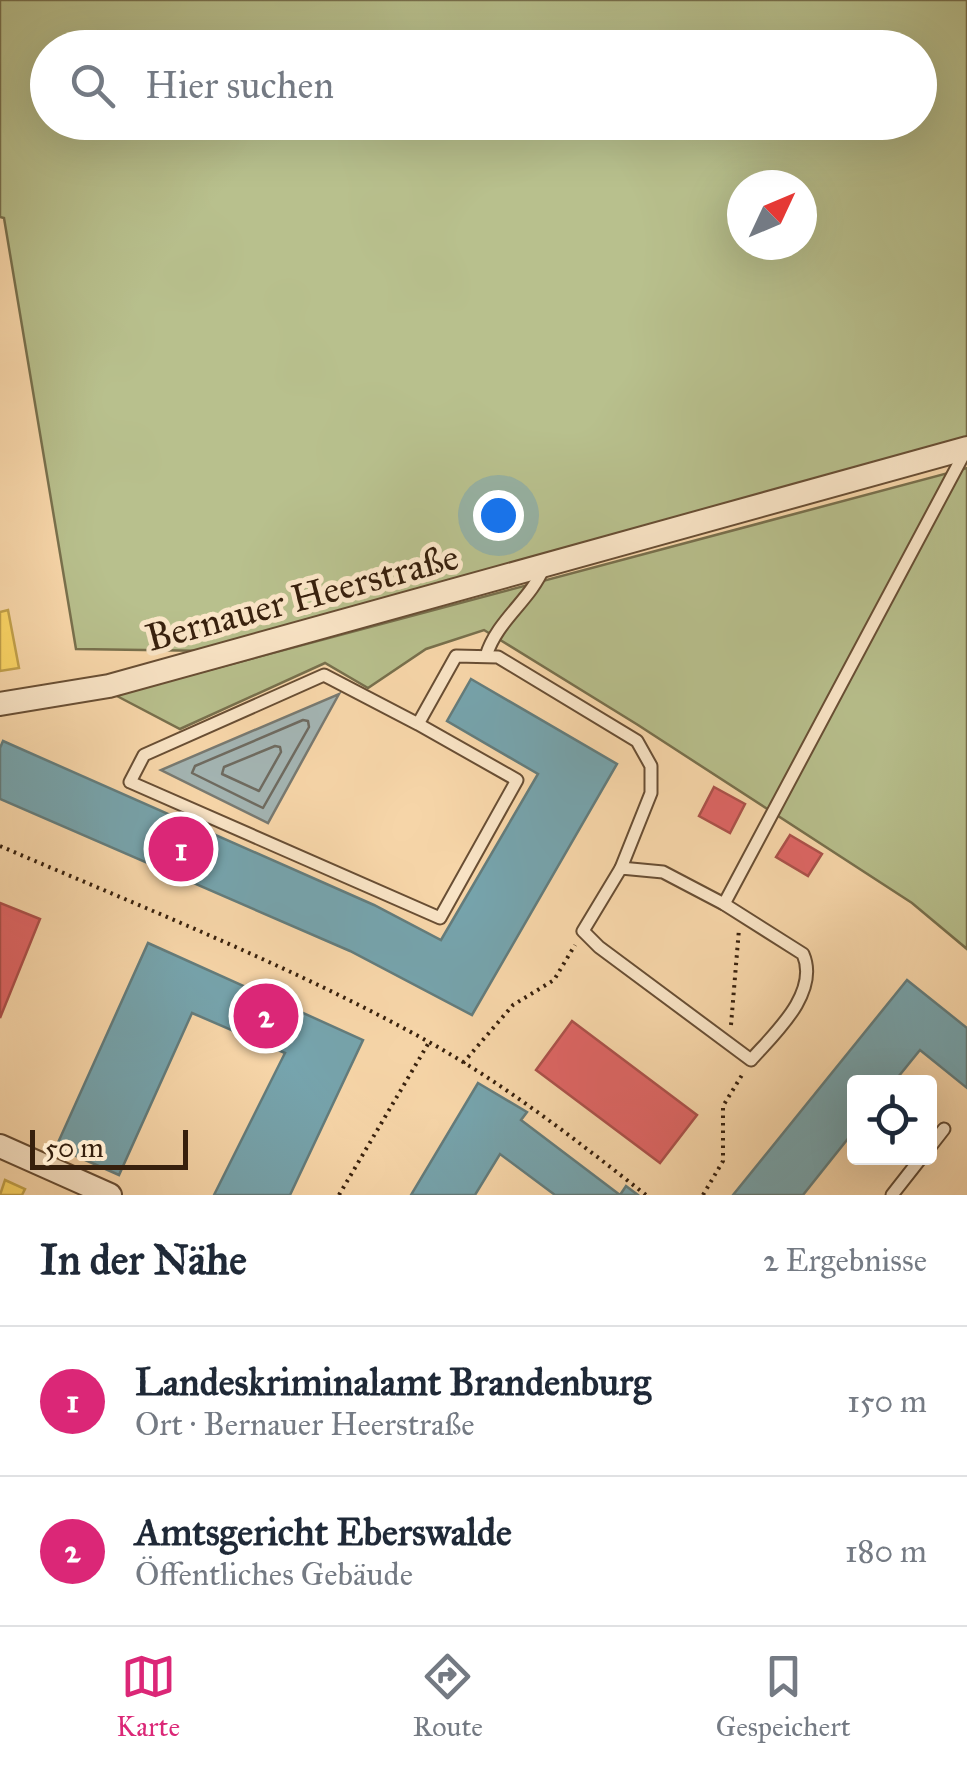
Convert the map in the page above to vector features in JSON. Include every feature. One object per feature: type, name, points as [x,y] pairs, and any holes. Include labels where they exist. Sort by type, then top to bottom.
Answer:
[{"type":"street","name":"Bernauer Heerstraße","points":[[0,704],[110,686],[967,448]]},
{"type":"street","points":[[0,1146],[110,1195]]},
{"type":"lane","points":[[724,904],[967,448]]},
{"type":"lane","points":[[486,656],[492,636],[538,582],[544,566]]},
{"type":"lane","points":[[418,724],[456,656],[486,656],[498,657],[638,741],[651,766],[651,793],[621,868],[583,931],[599,947],[752,1060],[792,1012],[804,988],[803,954],[664,872],[621,868]]},
{"type":"lane","points":[[324,675],[418,724],[517,780],[440,918],[130,782],[144,755],[324,675]]},
{"type":"lane","points":[[937,1138],[944,1129]]},
{"type":"lane","points":[[892,1195],[916,1165]]},
{"type":"path","points":[[0,846],[242,950],[429,1042],[546,1116],[646,1195]]},
{"type":"path","points":[[730,1044],[740,914]]},
{"type":"path","points":[[463,1064],[513,1005],[554,980],[583,931]]},
{"type":"path","points":[[339,1195],[429,1042]]},
{"type":"path","points":[[704,1195],[723,1162],[723,1106],[752,1060]]},
{"type":"green space","points":[[0,0],[967,0],[967,439],[212,651],[76,649],[4,218],[0,217]]},
{"type":"green space","points":[[967,468],[967,949],[912,903],[484,630],[426,649],[368,688],[325,663],[180,729],[115,695]]},
{"type":"water","points":[[339,694],[268,823],[161,770]]},
{"type":"building: Wohnen","points":[[8,610],[19,668],[0,671],[0,612]]},
{"type":"building: Wohnen","points":[[5,1180],[25,1189],[22,1195],[0,1195]]},
{"type":"building: Handel","points":[[714,787],[745,804],[730,833],[699,816]]},
{"type":"building: Handel","points":[[790,835],[822,854],[808,876],[776,857]]},
{"type":"building: Handel","points":[[0,903],[40,919],[0,1018]]},
{"type":"building: Handel","points":[[572,1021],[697,1115],[660,1163],[536,1070]]},
{"type":"building: Öffentlich","points":[[471,679],[617,764],[472,1015],[350,951],[0,799],[3,741],[374,905],[441,940],[538,774],[447,721]]},
{"type":"building: Öffentlich","points":[[148,943],[363,1040],[290,1195],[214,1195],[285,1053],[192,1013],[119,1175],[56,1147]]},
{"type":"building: Öffentlich","points":[[907,980],[967,1028],[967,1088],[920,1050],[900,1075],[847,1075],[847,1140],[803,1195],[733,1195]]},
{"type":"building: Öffentlich","points":[[478,1083],[527,1112],[521,1120],[620,1195],[555,1195],[500,1154],[475,1195],[411,1195]]},
{"type":"building: Öffentlich","points":[[626,1186],[638,1195],[620,1195]]},
{"type":"place","name":"Landeskriminalamt Brandenburg","points":[[181,849]]},
{"type":"place","name":"Amtsgericht Eberswalde","points":[[266,1016]]}]
